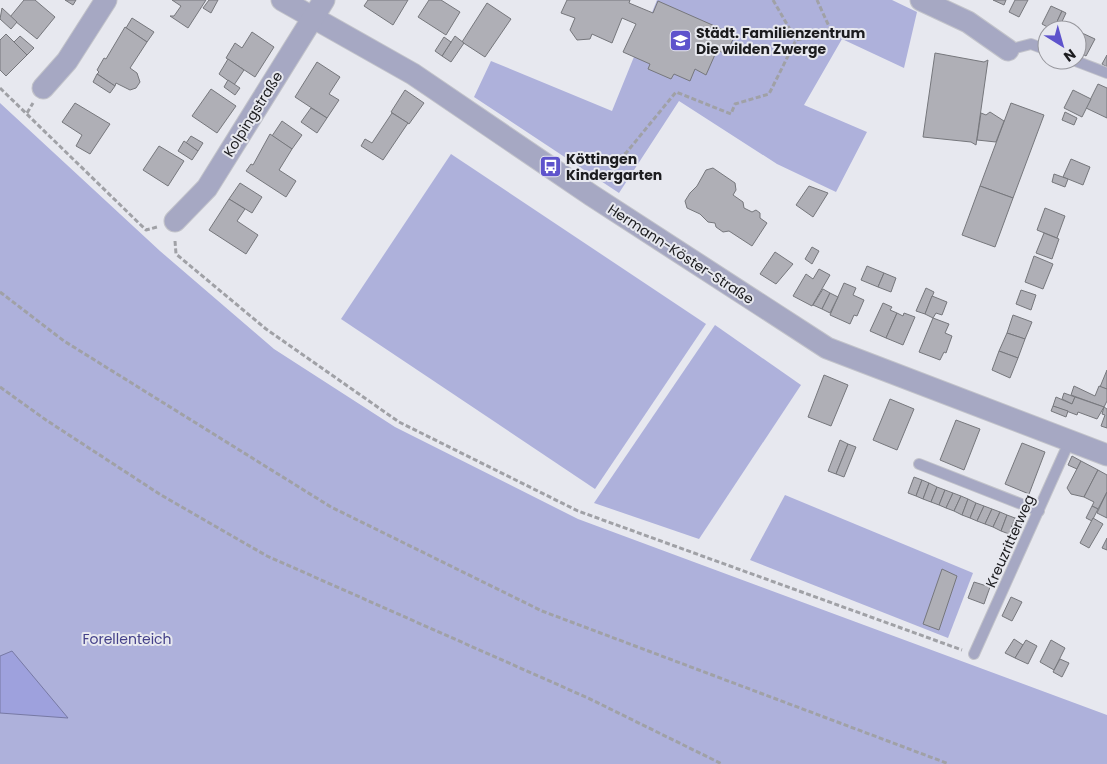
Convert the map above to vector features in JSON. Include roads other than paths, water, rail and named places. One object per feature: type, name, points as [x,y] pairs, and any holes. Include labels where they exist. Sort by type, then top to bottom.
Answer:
[{"type":"street","points":[[43,88],[67,61],[106,0]]},
{"type":"street","name":"Hermann-Köster-Straße","points":[[282,0],[319,8],[591,195],[827,348],[1107,455]]},
{"type":"street","points":[[921,0],[968,22],[1008,50]]},
{"type":"street","name":"Kolpingstraße","points":[[175,221],[207,188],[319,8]]},
{"type":"lane","points":[[1008,50],[1030,44],[1037,46]]},
{"type":"lane","points":[[1087,65],[1107,73]]},
{"type":"lane","name":"Kreuzritterweg","points":[[974,654],[1070,440]]},
{"type":"lane","points":[[919,464],[1038,511]]},
{"type":"place","name":"Städt. Familienzentrum Die wilden Zwerge","points":[[680,41]]},
{"type":"place","name":"Köttingen Kindergarten","points":[[550,167]]},
{"type":"park label","name":"Forellenteich","points":[[127,639]]}]
